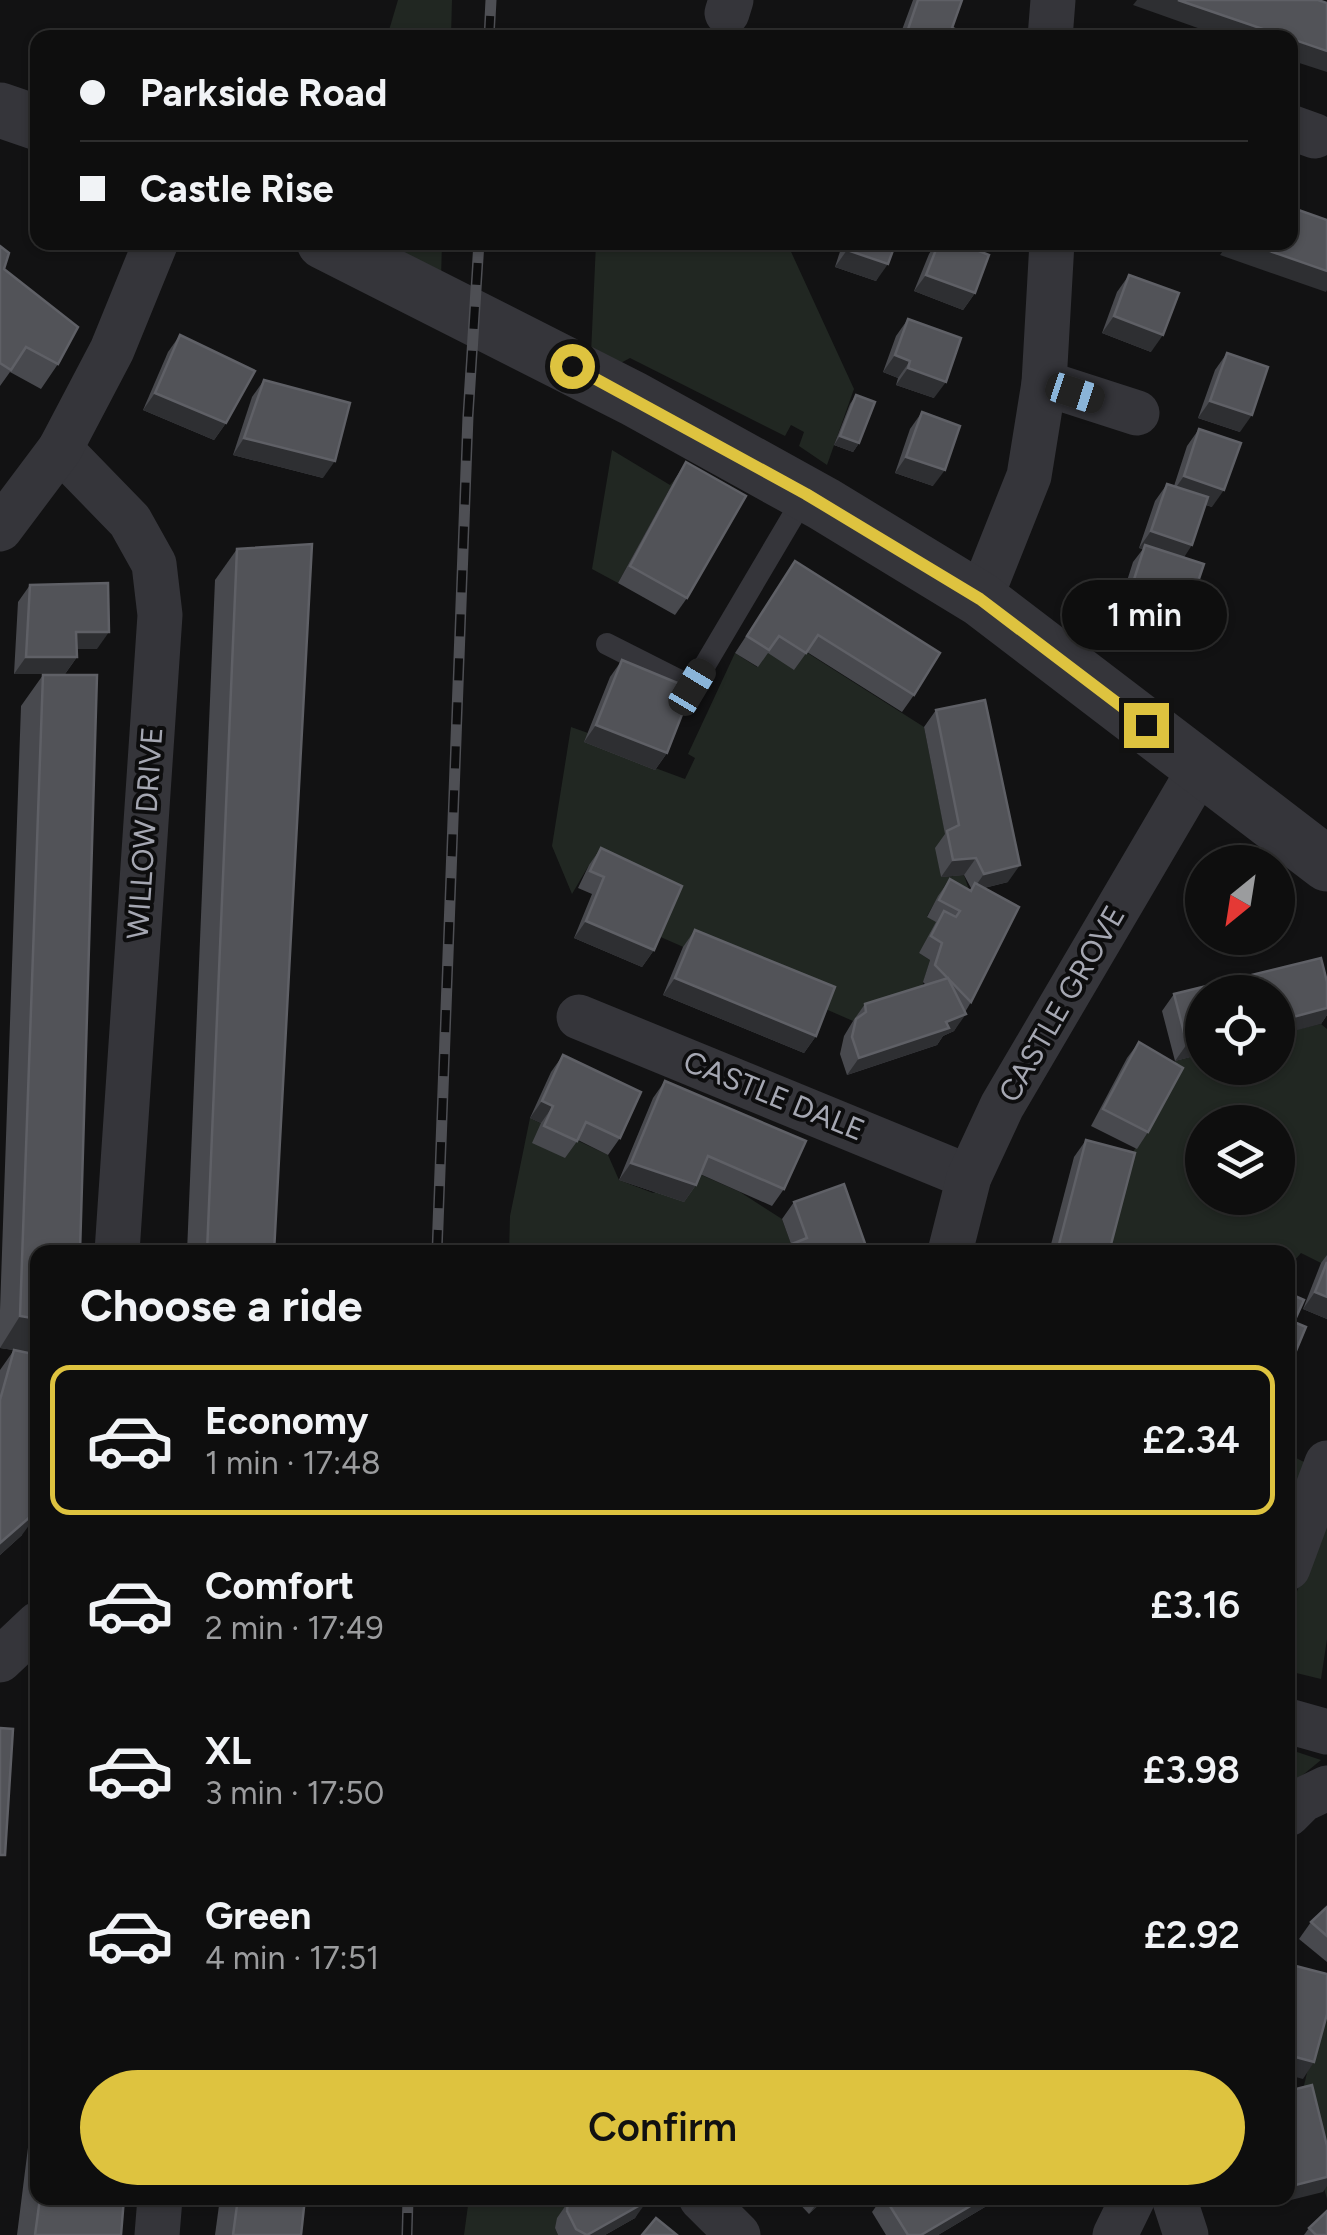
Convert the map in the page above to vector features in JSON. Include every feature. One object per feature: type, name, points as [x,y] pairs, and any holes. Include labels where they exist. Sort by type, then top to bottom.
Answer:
[{"type":"street","points":[[0,110],[30,120]]},
{"type":"street","points":[[0,529],[60,449],[112,350],[153,250]]},
{"type":"street","points":[[340,250],[545,353],[811,496],[980,599],[1327,864]]},
{"type":"street","points":[[980,599],[1029,476],[1044,383],[1052,250]]},
{"type":"street","points":[[1044,383],[1137,413]]},
{"type":"street","name":"WILLOW DRIVE","points":[[60,449],[130,521],[154,564],[160,615],[117,1245]]},
{"type":"street","name":"CASTLE GROVE","points":[[952,1245],[969,1177],[1002,1106],[1201,768]]},
{"type":"street","name":"CASTLE DALE","points":[[579,1017],[969,1177]]},
{"type":"street","points":[[1295,1549],[1327,1463]]},
{"type":"street","points":[[0,1660],[30,1632]]},
{"type":"street","points":[[1295,1723],[1327,1732]]},
{"type":"street","points":[[1295,1807],[1327,1788]]},
{"type":"street","points":[[157,2235],[159,2205]]},
{"type":"street","points":[[709,2205],[738,2235]]},
{"type":"street","points":[[1115,2235],[1130,2205]]},
{"type":"street","points":[[1176,2205],[1186,2235]]},
{"type":"lane","points":[[607,644],[692,687],[811,496]]},
{"type":"shaded area","points":[[398,0],[452,0],[451,30],[389,30]]},
{"type":"shaded area","points":[[384,250],[442,250],[441,279]]},
{"type":"shaded area","points":[[596,250],[790,250],[854,389],[827,465],[799,446],[804,432],[791,425],[785,436],[630,358],[615,366],[591,354]]},
{"type":"shaded area","points":[[612,450],[670,485],[675,479],[618,583],[592,569]]},
{"type":"shaded area","points":[[806,652],[924,727],[947,842],[936,848],[941,877],[964,875],[969,890],[938,897],[927,916],[948,928],[919,953],[930,960],[919,997],[853,1021],[656,935],[589,865],[572,894],[552,846],[571,727],[588,733],[585,742],[685,779],[695,758],[688,754],[735,653],[757,667],[767,653]]},
{"type":"shaded area","points":[[1321,1024],[1327,1029],[1327,1266],[1301,1253],[1295,1260],[1295,1245],[1104,1245],[1123,1170],[1171,1085],[1175,1061],[1185,1058],[1185,1085],[1295,1085],[1295,1030]]},
{"type":"shaded area","points":[[530,1118],[608,1155],[619,1180],[653,1193],[697,1173],[740,1192],[782,1219],[791,1245],[509,1245],[510,1216]]},
{"type":"shaded area","points":[[1295,1458],[1306,1463],[1295,1492]]},
{"type":"shaded area","points":[[1327,1515],[1327,1639],[1321,1679],[1295,1673],[1295,1596]]},
{"type":"shaded area","points":[[1295,1751],[1321,1760],[1295,1781]]},
{"type":"shaded area","points":[[1327,1990],[1327,2199],[1300,2102]]},
{"type":"shaded area","points":[[468,2205],[568,2208],[555,2228],[558,2235],[464,2235]]},
{"type":"building","points":[[918,0],[962,0],[952,28],[957,30],[908,30]]},
{"type":"building","points":[[1178,0],[1327,3],[1327,51],[1298,41],[1298,30],[1266,30]]},
{"type":"building","points":[[1298,210],[1327,220],[1327,271],[1267,250],[1298,250]]},
{"type":"building","points":[[0,246],[9,253],[4,269],[78,327],[58,364],[26,347],[11,370],[0,363]]},
{"type":"building","points":[[847,250],[893,250],[888,264]]},
{"type":"building","points":[[936,250],[976,250],[989,255],[975,293],[926,275]]},
{"type":"building","points":[[1129,275],[1179,293],[1163,335],[1114,316]]},
{"type":"building","points":[[908,319],[961,338],[946,382],[908,368],[910,361],[895,355]]},
{"type":"building","points":[[180,335],[255,371],[226,423],[155,393]]},
{"type":"building","points":[[1227,353],[1268,367],[1252,415],[1210,401]]},
{"type":"building","points":[[264,380],[350,403],[335,461],[244,438]]},
{"type":"building","points":[[856,395],[875,402],[859,443],[840,436]]},
{"type":"building","points":[[922,412],[960,426],[945,470],[906,457]]},
{"type":"building","points":[[1199,429],[1241,443],[1224,490],[1184,476]]},
{"type":"building","points":[[686,462],[746,496],[687,598],[630,566]]},
{"type":"building","points":[[1167,484],[1208,497],[1192,545],[1151,531]]},
{"type":"building","points":[[312,544],[274,1245],[207,1245],[237,549]]},
{"type":"building","points":[[1145,545],[1204,564],[1184,623],[1157,614],[1160,602],[1130,592]]},
{"type":"building","points":[[795,561],[940,653],[914,695],[818,635],[806,653],[779,636],[769,650],[747,636]]},
{"type":"building","points":[[108,583],[109,632],[76,632],[77,657],[26,657],[30,585]]},
{"type":"building","points":[[622,660],[692,689],[667,753],[596,725]]},
{"type":"building","points":[[43,675],[97,675],[80,1245],[30,1245],[30,1318],[20,1316]]},
{"type":"building","points":[[985,700],[1020,865],[984,874],[976,858],[953,860],[947,831],[959,825],[936,710]]},
{"type":"building","points":[[601,848],[682,886],[654,950],[586,921],[604,877],[590,871]]},
{"type":"building","points":[[950,879],[971,891],[975,883],[1019,907],[971,1002],[935,965],[942,943],[931,936],[944,911],[956,917],[960,911],[939,900]]},
{"type":"building","points":[[695,930],[835,987],[816,1036],[675,978]]},
{"type":"building","points":[[1321,958],[1327,982],[1327,1008],[1295,1016],[1295,975],[1252,975]]},
{"type":"building","points":[[948,978],[966,1014],[946,1022],[949,1028],[859,1058],[852,1037],[856,1019],[866,1012],[865,1004]]},
{"type":"building","points":[[1185,991],[1185,1036],[1174,994]]},
{"type":"building","points":[[1139,1042],[1183,1068],[1148,1132],[1103,1109]]},
{"type":"building","points":[[563,1055],[641,1092],[620,1138],[586,1122],[577,1141],[544,1126],[553,1106],[542,1101]]},
{"type":"building","points":[[665,1081],[806,1141],[784,1189],[708,1156],[696,1185],[631,1163]]},
{"type":"building","points":[[1086,1140],[1135,1153],[1111,1245],[1059,1245]]},
{"type":"building","points":[[844,1184],[866,1245],[790,1245],[807,1238],[794,1202]]},
{"type":"building","points":[[1327,1262],[1327,1297],[1315,1292]]},
{"type":"building","points":[[1295,1296],[1304,1300],[1295,1320]]},
{"type":"building","points":[[1295,1322],[1306,1327],[1295,1353]]},
{"type":"building","points":[[14,1350],[30,1353],[30,1517],[0,1543],[0,1400]]},
{"type":"building","points":[[0,1728],[13,1729],[5,1855],[0,1855]]},
{"type":"building","points":[[1327,1907],[1327,1936],[1311,1922]]},
{"type":"building","points":[[1295,1966],[1327,1974],[1327,2014],[1314,2062],[1295,2057]]},
{"type":"building","points":[[1312,2085],[1327,2146],[1327,2177],[1295,2185],[1295,2089]]},
{"type":"building","points":[[39,2205],[123,2205],[121,2235],[35,2235]]},
{"type":"building","points":[[237,2205],[304,2205],[301,2235],[233,2235]]},
{"type":"building","points":[[568,2205],[640,2205],[587,2235],[576,2229]]},
{"type":"building","points":[[889,2205],[972,2205],[921,2235],[908,2235]]},
{"type":"building","points":[[1327,2211],[1327,2235],[1316,2235],[1309,2228]]},
{"type":"building","points":[[656,2218],[677,2235],[642,2235]]},
{"type":"railway","points":[[489,30],[491,0]]},
{"type":"railway","points":[[437,1245],[468,416],[478,250]]},
{"type":"railway","points":[[407,2235],[408,2205]]},
{"type":"route","points":[[572,366],[806,494],[980,599],[1146,725]]}]
